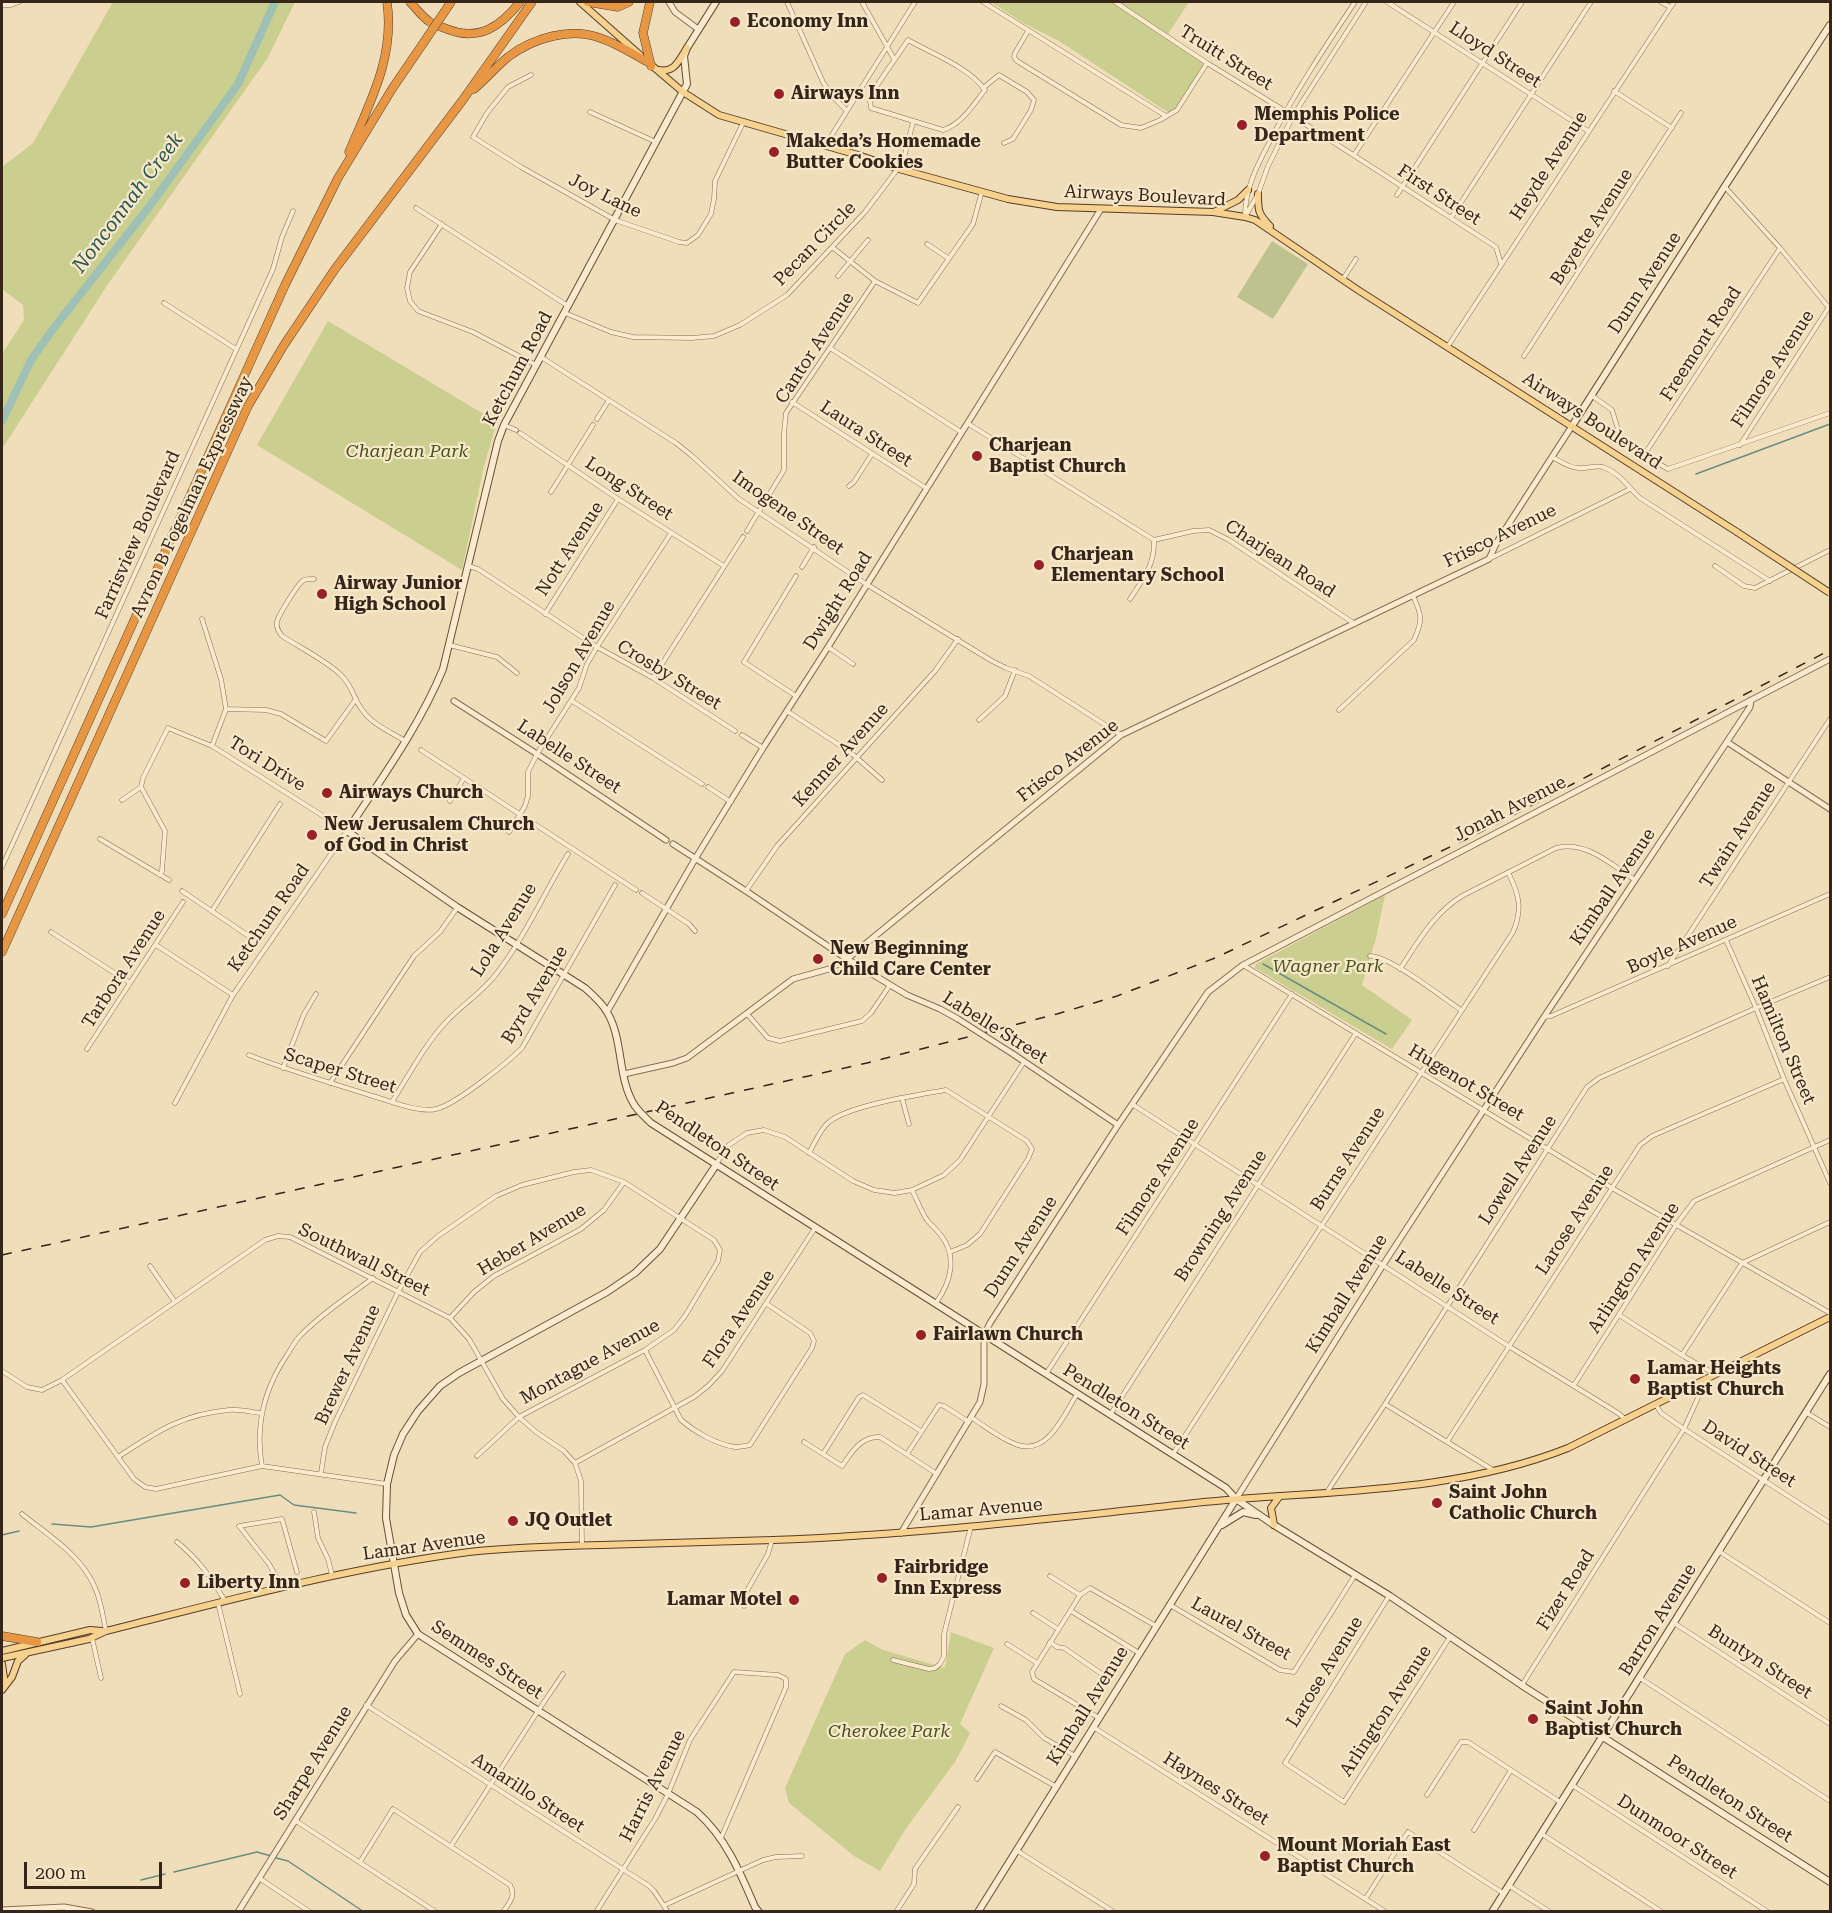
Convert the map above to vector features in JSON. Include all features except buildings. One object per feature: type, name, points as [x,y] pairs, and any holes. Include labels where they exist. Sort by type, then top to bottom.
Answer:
[{"type":"highway","points":[[338,178],[376,92],[386,56],[387,2]]},
{"type":"highway","points":[[410,2],[430,22],[456,33],[474,35],[496,25],[520,2]]},
{"type":"highway","name":"Avron B Fogelman Expressway","points":[[2,914],[280,295],[338,178],[392,89],[452,2]]},
{"type":"highway","name":"Avron B Fogelman Expressway","points":[[2,952],[248,406],[284,345],[335,269],[462,101],[532,2]]},
{"type":"highway","points":[[588,2],[618,7],[630,2]]},
{"type":"highway","points":[[650,2],[643,33],[651,65]]},
{"type":"highway","points":[[462,101],[516,51],[544,39],[558,36],[586,34],[601,38],[651,65]]},
{"type":"highway","points":[[2,1636],[37,1642]]},
{"type":"main road","name":"Airways Boulevard","points":[[580,2],[683,92],[715,113],[743,123],[1008,198],[1057,207],[1213,212],[1255,220],[1830,593]]},
{"type":"main road","name":"Ketchum Road","points":[[347,831],[405,741],[434,690],[443,669],[498,441],[504,425],[683,92],[687,84],[684,56],[716,2]]},
{"type":"main road","name":"Dunn Avenue","points":[[1572,426],[1830,25]]},
{"type":"main road","points":[[651,65],[668,71],[674,68],[687,48]]},
{"type":"main road","points":[[1213,212],[1238,200],[1248,190]]},
{"type":"main road","points":[[1258,194],[1258,209],[1262,218],[1278,235]]},
{"type":"main road","name":"Pendleton Street","points":[[347,831],[458,907],[585,988],[607,1012],[614,1027],[630,1096],[641,1114],[651,1123],[1226,1488],[1236,1499],[1451,1636],[1521,1686],[1830,1882]]},
{"type":"main road","name":"Semmes Street","points":[[716,1165],[660,1250],[635,1273],[607,1292],[459,1373],[440,1386],[418,1411],[403,1434],[394,1455],[387,1484],[386,1518],[399,1593],[404,1611],[418,1634],[697,1812],[721,1838],[759,1911]]},
{"type":"main road","name":"Lamar Avenue","points":[[2,1658],[332,1576],[394,1563],[471,1552],[582,1545],[772,1540],[901,1533],[1236,1499],[1437,1482],[1496,1472],[1538,1460],[1568,1448],[1716,1375],[1830,1315]]},
{"type":"main road","name":"Barron Avenue","points":[[1492,1911],[1830,1374]]},
{"type":"main road","points":[[1274,1524],[1271,1508],[1279,1497]]},
{"type":"main road","name":"Kimball Avenue","points":[[978,1911],[1236,1499]]},
{"type":"main road","points":[[1217,1529],[1243,1512],[1262,1516]]},
{"type":"main road","name":"Lamar Avenue","points":[[2,1651],[90,1630],[106,1631]]},
{"type":"main road","points":[[2,1688],[12,1677],[18,1661],[29,1652]]},
{"type":"main road","points":[[2,1664],[2,1688]]},
{"type":"street","points":[[2,5],[19,2]]},
{"type":"street","points":[[669,2],[675,12],[698,29]]},
{"type":"street","points":[[787,2],[831,95],[846,110]]},
{"type":"street","points":[[862,2],[894,59]]},
{"type":"street","points":[[825,147],[915,2]]},
{"type":"street","points":[[983,2],[1166,116]]},
{"type":"street","name":"Truitt Street","points":[[1115,2],[1293,116]]},
{"type":"street","points":[[1245,217],[1248,190],[1259,162],[1285,111],[1354,2]]},
{"type":"street","points":[[1245,217],[1258,194],[1268,166],[1293,116],[1366,2]]},
{"type":"street","name":"Lloyd Street","points":[[1387,2],[1588,131]]},
{"type":"street","points":[[1354,155],[1454,2]]},
{"type":"street","points":[[1396,195],[1522,2]]},
{"type":"street","points":[[1451,218],[1592,2]]},
{"type":"street","points":[[1661,2],[1670,7]]},
{"type":"street","name":"Heyde Avenue","points":[[1448,346],[1674,2]]},
{"type":"street","points":[[1028,31],[1014,57],[1121,125],[1141,128],[1177,110],[1207,63]]},
{"type":"street","points":[[1824,35],[1830,39]]},
{"type":"street","points":[[908,40],[964,71],[983,87],[985,90],[970,110],[953,127],[943,130],[872,108],[870,101],[871,94],[908,40]]},
{"type":"street","name":"Joy Lane","points":[[531,75],[508,87],[487,113],[473,137],[521,168],[615,219],[679,242],[687,243],[698,236],[711,214],[715,181],[743,123]]},
{"type":"street","points":[[983,87],[999,75],[1028,92],[1034,100],[1031,110],[1013,139],[1004,143]]},
{"type":"street","points":[[1614,91],[1672,128]]},
{"type":"street","points":[[591,112],[656,142]]},
{"type":"street","name":"Beyette Avenue","points":[[1524,356],[1681,113]]},
{"type":"street","name":"First Street","points":[[1293,116],[1496,247],[1501,264]]},
{"type":"street","name":"Pecan Circle","points":[[565,313],[611,332],[633,337],[714,336],[740,325],[787,295],[865,212],[903,162],[914,122]]},
{"type":"street","points":[[1725,186],[1830,308]]},
{"type":"street","points":[[832,248],[876,280],[918,303],[973,224],[982,192]]},
{"type":"street","points":[[416,208],[569,306]]},
{"type":"street","name":"Dwight Road","points":[[607,1012],[695,859],[763,748],[1101,209]]},
{"type":"street","name":"Farrisview Boulevard","points":[[2,867],[273,269],[282,237],[293,211]]},
{"type":"street","points":[[442,224],[410,272],[406,288],[410,301],[418,311],[472,332],[536,365]]},
{"type":"street","points":[[838,276],[868,240]]},
{"type":"street","points":[[927,244],[948,258]]},
{"type":"street","name":"Freemont Road","points":[[1644,455],[1780,248]]},
{"type":"street","points":[[1343,279],[1356,259]]},
{"type":"street","name":"Cantor Avenue","points":[[747,531],[784,470],[786,413],[876,280]]},
{"type":"street","points":[[164,303],[236,349]]},
{"type":"street","name":"Filmore Avenue","points":[[1740,446],[1830,308]]},
{"type":"street","points":[[830,348],[961,432]]},
{"type":"street","name":"Imogene Street","points":[[541,356],[684,449],[732,494],[866,584],[992,661],[1029,676],[1121,735]]},
{"type":"street","name":"Airways Boulevard","points":[[1591,395],[1612,411],[1621,439],[1628,446],[1668,469],[1740,446]]},
{"type":"street","points":[[597,419],[609,400]]},
{"type":"street","name":"Laura Street","points":[[792,402],[926,488]]},
{"type":"street","points":[[1740,446],[1830,413]]},
{"type":"street","points":[[967,423],[1154,540],[1155,553],[1152,563],[1130,599]]},
{"type":"street","name":"Long Street","points":[[504,425],[724,566]]},
{"type":"street","points":[[551,492],[593,425]]},
{"type":"street","name":"Dunn Avenue","points":[[1489,559],[1497,542],[1572,426]]},
{"type":"street","points":[[849,486],[854,483],[872,454]]},
{"type":"street","name":"Airways Boulevard","points":[[1552,457],[1579,468],[1602,467],[1626,481],[1630,489],[1640,498],[1770,581]]},
{"type":"street","name":"Frisco Avenue","points":[[624,1074],[687,1058],[793,979],[829,969],[847,959],[1121,735],[1356,624],[1630,489]]},
{"type":"street","name":"Nott Avenue","points":[[545,614],[618,499]]},
{"type":"street","name":"Charjean Road","points":[[1154,540],[1193,531],[1209,530],[1229,540],[1356,624]]},
{"type":"street","name":"Jolson Avenue","points":[[509,832],[521,814],[528,796],[528,772],[537,754],[572,701],[583,679],[587,664],[597,647],[671,533]]},
{"type":"street","points":[[653,678],[743,537]]},
{"type":"street","points":[[802,567],[814,547]]},
{"type":"street","points":[[1715,566],[1749,588],[1755,588],[1828,550]]},
{"type":"street","name":"Crosby Street","points":[[467,566],[478,569],[597,647],[653,678],[735,731]]},
{"type":"street","points":[[796,576],[744,662],[796,696]]},
{"type":"street","points":[[314,579],[307,579],[300,583],[279,616],[278,630],[282,636],[339,672],[354,691],[362,710],[377,724],[405,741]]},
{"type":"street","points":[[1339,710],[1414,640],[1420,627],[1422,614],[1413,596]]},
{"type":"street","points":[[202,619],[221,679],[226,709],[212,746]]},
{"type":"street","name":"Kenner Avenue","points":[[746,891],[777,846],[935,671],[958,639]]},
{"type":"street","points":[[449,645],[498,657],[517,673]]},
{"type":"street","points":[[828,647],[853,664]]},
{"type":"street","name":"Jonah Avenue","points":[[1208,992],[1244,965],[1830,659]]},
{"type":"street","points":[[979,720],[1005,696],[1015,670]]},
{"type":"street","points":[[226,709],[266,710],[281,714],[326,741],[356,699]]},
{"type":"street","name":"Kimball Avenue","points":[[1236,1499],[1383,1265],[1727,742],[1750,706],[1751,700]]},
{"type":"street","name":"Labelle Street","points":[[454,701],[666,840]]},
{"type":"street","points":[[572,701],[702,784]]},
{"type":"street","points":[[787,711],[857,758],[882,780]]},
{"type":"street","name":"Twain Avenue","points":[[1668,966],[1830,719]]},
{"type":"street","name":"Tori Drive","points":[[141,787],[143,778],[168,728],[212,746],[347,831]]},
{"type":"street","points":[[742,735],[763,748]]},
{"type":"street","points":[[1727,742],[1830,809]]},
{"type":"street","points":[[421,750],[636,890]]},
{"type":"street","points":[[450,801],[464,778]]},
{"type":"street","points":[[122,800],[141,787],[165,831],[160,875]]},
{"type":"street","points":[[708,787],[730,802]]},
{"type":"street","points":[[212,911],[279,804]]},
{"type":"street","name":"Ketchum Road","points":[[175,1103],[233,995],[347,831]]},
{"type":"street","points":[[100,838],[169,880]]},
{"type":"street","name":"Labelle Street","points":[[673,844],[847,959],[907,995],[958,1019],[1118,1125]]},
{"type":"street","points":[[1400,969],[1443,909],[1462,896],[1550,850],[1561,846],[1573,846],[1593,853],[1636,881]]},
{"type":"street","name":"Lola Avenue","points":[[392,1102],[447,1020],[482,991],[497,973],[568,854]]},
{"type":"street","name":"Burns Avenue","points":[[1173,1454],[1513,932],[1518,919],[1519,897],[1508,872]]},
{"type":"street","name":"Byrd Avenue","points":[[423,1109],[435,1110],[450,1103],[510,1060],[522,1048],[615,885]]},
{"type":"street","points":[[182,891],[253,939]]},
{"type":"street","points":[[642,893],[689,924],[695,931]]},
{"type":"street","name":"Boyle Avenue","points":[[1544,1017],[1551,1017],[1830,894]]},
{"type":"street","name":"Tarbora Avenue","points":[[87,1050],[183,902]]},
{"type":"street","points":[[330,1083],[414,956],[440,932],[458,907]]},
{"type":"street","points":[[51,932],[130,983]]},
{"type":"street","name":"Hamilton Street","points":[[1726,940],[1830,1183]]},
{"type":"street","points":[[156,944],[233,995]]},
{"type":"street","points":[[1370,956],[1380,958],[1400,969],[1461,1010]]},
{"type":"street","name":"Hugenot Street","points":[[1244,965],[1612,1188],[1830,1315]]},
{"type":"street","name":"Lowell Avenue","points":[[1326,1493],[1587,1087],[1599,1078],[1830,977]]},
{"type":"street","points":[[748,1014],[768,1038],[780,1041],[862,1021],[871,1013],[890,985]]},
{"type":"street","name":"Dunn Avenue","points":[[984,1335],[1118,1125],[1208,992]]},
{"type":"street","points":[[283,1068],[304,1014],[316,994]]},
{"type":"street","name":"Filmore Avenue","points":[[1045,1374],[1196,1145],[1292,994]]},
{"type":"street","name":"Browning Avenue","points":[[1110,1415],[1356,1033]]},
{"type":"street","name":"Scaper Street","points":[[249,1055],[330,1083],[423,1109]]},
{"type":"street","points":[[716,1165],[729,1145],[747,1133],[765,1130],[785,1137],[853,1181],[873,1190],[895,1193],[912,1190],[944,1174],[960,1160],[1024,1062]]},
{"type":"street","name":"Larose Avenue","points":[[1447,1442],[1640,1145],[1652,1136],[1784,1079]]},
{"type":"street","points":[[809,1153],[828,1122],[843,1113],[946,1090],[1028,1141],[1032,1149],[1028,1159],[980,1234],[967,1245],[950,1252]]},
{"type":"street","points":[[902,1098],[909,1124]]},
{"type":"street","name":"Labelle Street","points":[[1132,1104],[1510,1347],[1618,1413],[1625,1420]]},
{"type":"street","name":"Arlington Avenue","points":[[1574,1385],[1676,1225],[1694,1201],[1830,1140]]},
{"type":"street","name":"Brewer Avenue","points":[[321,1473],[325,1447],[335,1422],[399,1290],[420,1252],[438,1236],[496,1196],[522,1185],[591,1170],[624,1182],[682,1219]]},
{"type":"street","name":"Heber Avenue","points":[[450,1318],[474,1292],[494,1276],[582,1228],[604,1210],[624,1182]]},
{"type":"street","points":[[912,1190],[921,1210],[942,1235],[950,1252],[952,1266],[949,1280],[945,1291],[935,1305]]},
{"type":"street","name":"Montague Avenue","points":[[477,1456],[519,1417],[645,1350],[668,1335],[680,1323],[718,1261],[720,1250],[714,1240],[682,1219]]},
{"type":"street","points":[[1682,1355],[1742,1263],[1830,1222]]},
{"type":"street","name":"Flora Avenue","points":[[575,1463],[708,1386],[722,1371],[815,1228]]},
{"type":"street","name":"Southwall Street","points":[[2,1371],[27,1387],[42,1390],[62,1380],[265,1240],[278,1236],[290,1237],[399,1290],[450,1318],[469,1339],[504,1399],[519,1417],[564,1451],[575,1463]]},
{"type":"street","points":[[150,1266],[176,1302]]},
{"type":"street","points":[[262,1466],[258,1444],[261,1413],[270,1385],[281,1364],[299,1336],[374,1278]]},
{"type":"street","points":[[645,1350],[681,1420],[691,1429],[737,1447],[750,1445],[812,1348],[814,1341],[810,1333],[767,1304]]},
{"type":"street","points":[[1619,1315],[1716,1375]]},
{"type":"street","points":[[901,1533],[981,1402],[984,1384],[984,1335]]},
{"type":"street","points":[[62,1380],[134,1479],[145,1487],[156,1489],[262,1466],[387,1484]]},
{"type":"street","name":"Fizer Road","points":[[1521,1686],[1684,1429],[1701,1391],[1699,1383]]},
{"type":"street","points":[[907,1454],[939,1405],[1016,1445],[1026,1447],[1040,1445],[1050,1436],[1077,1394]]},
{"type":"street","points":[[823,1454],[861,1396],[865,1396],[921,1431]]},
{"type":"street","points":[[1385,1404],[1496,1472]]},
{"type":"street","name":"David Street","points":[[1656,1405],[1661,1413],[1684,1429],[1830,1523]]},
{"type":"street","points":[[118,1458],[167,1425],[230,1410],[261,1413]]},
{"type":"street","points":[[1807,1413],[1830,1427]]},
{"type":"street","points":[[804,1442],[842,1466],[856,1446],[873,1437],[880,1437],[938,1474]]},
{"type":"street","points":[[575,1463],[581,1481],[582,1545]]},
{"type":"street","points":[[314,1512],[318,1538],[328,1559],[332,1576]]},
{"type":"street","points":[[22,1514],[83,1566],[98,1593],[106,1631]]},
{"type":"street","points":[[282,1588],[269,1564],[239,1526],[282,1519],[297,1572]]},
{"type":"street","points":[[893,1660],[929,1669],[935,1668],[942,1661],[944,1634],[971,1526]]},
{"type":"street","points":[[744,1606],[744,1596],[768,1554],[772,1540]]},
{"type":"street","points":[[177,1542],[194,1556],[211,1577],[222,1603],[240,1694]]},
{"type":"street","points":[[1720,1552],[1830,1623]]},
{"type":"street","name":"Laurel Street","points":[[1170,1605],[1280,1670],[1294,1672],[1356,1575]]},
{"type":"street","points":[[1050,1576],[1080,1595]]},
{"type":"street","points":[[1099,1718],[1034,1678],[1032,1672],[1058,1629],[1080,1595],[1090,1588],[1156,1626]]},
{"type":"street","name":"Larose Avenue","points":[[1344,1802],[1285,1763],[1389,1596]]},
{"type":"street","points":[[1071,1611],[1139,1653]]},
{"type":"street","points":[[1033,1613],[1058,1629]]},
{"type":"street","name":"Buntyn Street","points":[[1674,1623],[1830,1724]]},
{"type":"street","name":"Sharpe Avenue","points":[[238,1911],[395,1660],[418,1634]]},
{"type":"street","name":"Arlington Avenue","points":[[1344,1802],[1451,1636]]},
{"type":"street","points":[[92,1637],[101,1678]]},
{"type":"street","points":[[1050,1642],[1064,1648],[1109,1679]]},
{"type":"street","points":[[1007,1644],[1037,1664]]},
{"type":"street","name":"Harris Avenue","points":[[597,1911],[655,1819],[690,1740],[734,1672],[778,1675],[786,1679],[786,1687],[721,1838]]},
{"type":"street","points":[[451,1846],[563,1674]]},
{"type":"street","points":[[1640,1678],[1830,1801]]},
{"type":"street","name":"Amarillo Street","points":[[366,1706],[654,1891],[668,1911]]},
{"type":"street","points":[[1001,1706],[1026,1720],[1044,1738],[1075,1756]]},
{"type":"street","name":"Haynes Street","points":[[1093,1727],[1386,1911]]},
{"type":"street","points":[[1427,1795],[1461,1742],[1468,1742],[1560,1802]]},
{"type":"street","points":[[977,1779],[995,1752],[1055,1786]]},
{"type":"street","points":[[1474,1830],[1511,1770]]},
{"type":"street","name":"Dunmoor Street","points":[[1571,1785],[1768,1911]]},
{"type":"street","points":[[896,1911],[914,1884],[915,1869],[958,1807]]},
{"type":"street","points":[[360,1862],[393,1809],[510,1885],[514,1892],[513,1898],[503,1911]]},
{"type":"street","points":[[296,1821],[436,1911]]},
{"type":"street","points":[[1366,1898],[1408,1832],[1503,1893]]},
{"type":"street","points":[[1540,1833],[1662,1911]]},
{"type":"street","points":[[1016,1850],[1114,1911]]},
{"type":"street","points":[[665,1905],[770,1859],[802,1856]]},
{"type":"street","points":[[259,1878],[310,1911]]},
{"type":"street","points":[[1508,1885],[1550,1911]]},
{"type":"street","points":[[2,1910],[64,1906],[92,1911]]},
{"type":"green space","points":[[113,2],[295,2],[267,59],[108,284],[2,449],[2,354],[24,320],[23,305],[2,289],[2,167],[33,143]]},
{"type":"green space","points":[[991,2],[1189,2],[1168,34],[1203,63],[1201,70],[1176,108],[1169,113],[1059,41],[1025,24]]},
{"type":"green space","points":[[1272,241],[1308,264],[1273,319],[1237,297]]},
{"type":"green space","name":"Charjean Park","points":[[328,321],[497,422],[484,466],[462,570],[257,445]]},
{"type":"green space","name":"Wagner Park","points":[[1385,895],[1376,938],[1362,985],[1412,1020],[1392,1049],[1255,968],[1256,964]]},
{"type":"green space","name":"Cherokee Park","points":[[951,1632],[994,1648],[960,1724],[970,1733],[955,1762],[907,1827],[880,1871],[854,1856],[789,1803],[785,1788],[845,1654],[865,1640],[883,1650],[945,1668]]},
{"type":"waterway","name":"Nonconnah Creek","points":[[2,421],[31,360],[149,207],[238,84],[275,2]]},
{"type":"waterway","points":[[1696,474],[1830,424]]},
{"type":"waterway","points":[[1263,964],[1386,1034]]},
{"type":"waterway","points":[[52,1524],[91,1527],[280,1495],[294,1505],[356,1513]]},
{"type":"waterway","points":[[2,1535],[19,1531]]},
{"type":"waterway","points":[[174,1872],[257,1852],[271,1856]]},
{"type":"waterway","points":[[276,1858],[288,1861],[364,1912]]},
{"type":"waterway","points":[[141,1880],[165,1874]]},
{"type":"railway","points":[[2,1255],[867,1063],[1057,1014],[1117,996],[1215,958],[1469,838],[1830,650]]},
{"type":"place","name":"Economy Inn","points":[[735,22]]},
{"type":"place","name":"Airways Inn","points":[[779,94]]},
{"type":"place","name":"Memphis Police Department","points":[[1242,125]]},
{"type":"place","name":"Makeda’s Homemade Butter Cookies","points":[[774,152]]},
{"type":"place","name":"Charjean Baptist Church","points":[[977,456]]},
{"type":"place","name":"Charjean Elementary School","points":[[1039,565]]},
{"type":"place","name":"Airway Junior High School","points":[[322,594]]},
{"type":"place","name":"Airways Church","points":[[327,793]]},
{"type":"place","name":"New Jerusalem Church of God in Christ","points":[[312,835]]},
{"type":"place","name":"New Beginning Child Care Center","points":[[818,959]]},
{"type":"place","name":"Fairlawn Church","points":[[921,1335]]},
{"type":"place","name":"Lamar Heights Baptist Church","points":[[1635,1379]]},
{"type":"place","name":"Saint John Catholic Church","points":[[1437,1503]]},
{"type":"place","name":"JQ Outlet","points":[[513,1521]]},
{"type":"place","name":"Fairbridge Inn Express","points":[[882,1578]]},
{"type":"place","name":"Liberty Inn","points":[[185,1583]]},
{"type":"place","name":"Lamar Motel","points":[[794,1600]]},
{"type":"place","name":"Saint John Baptist Church","points":[[1533,1719]]},
{"type":"place","name":"Mount Moriah East Baptist Church","points":[[1265,1856]]}]
